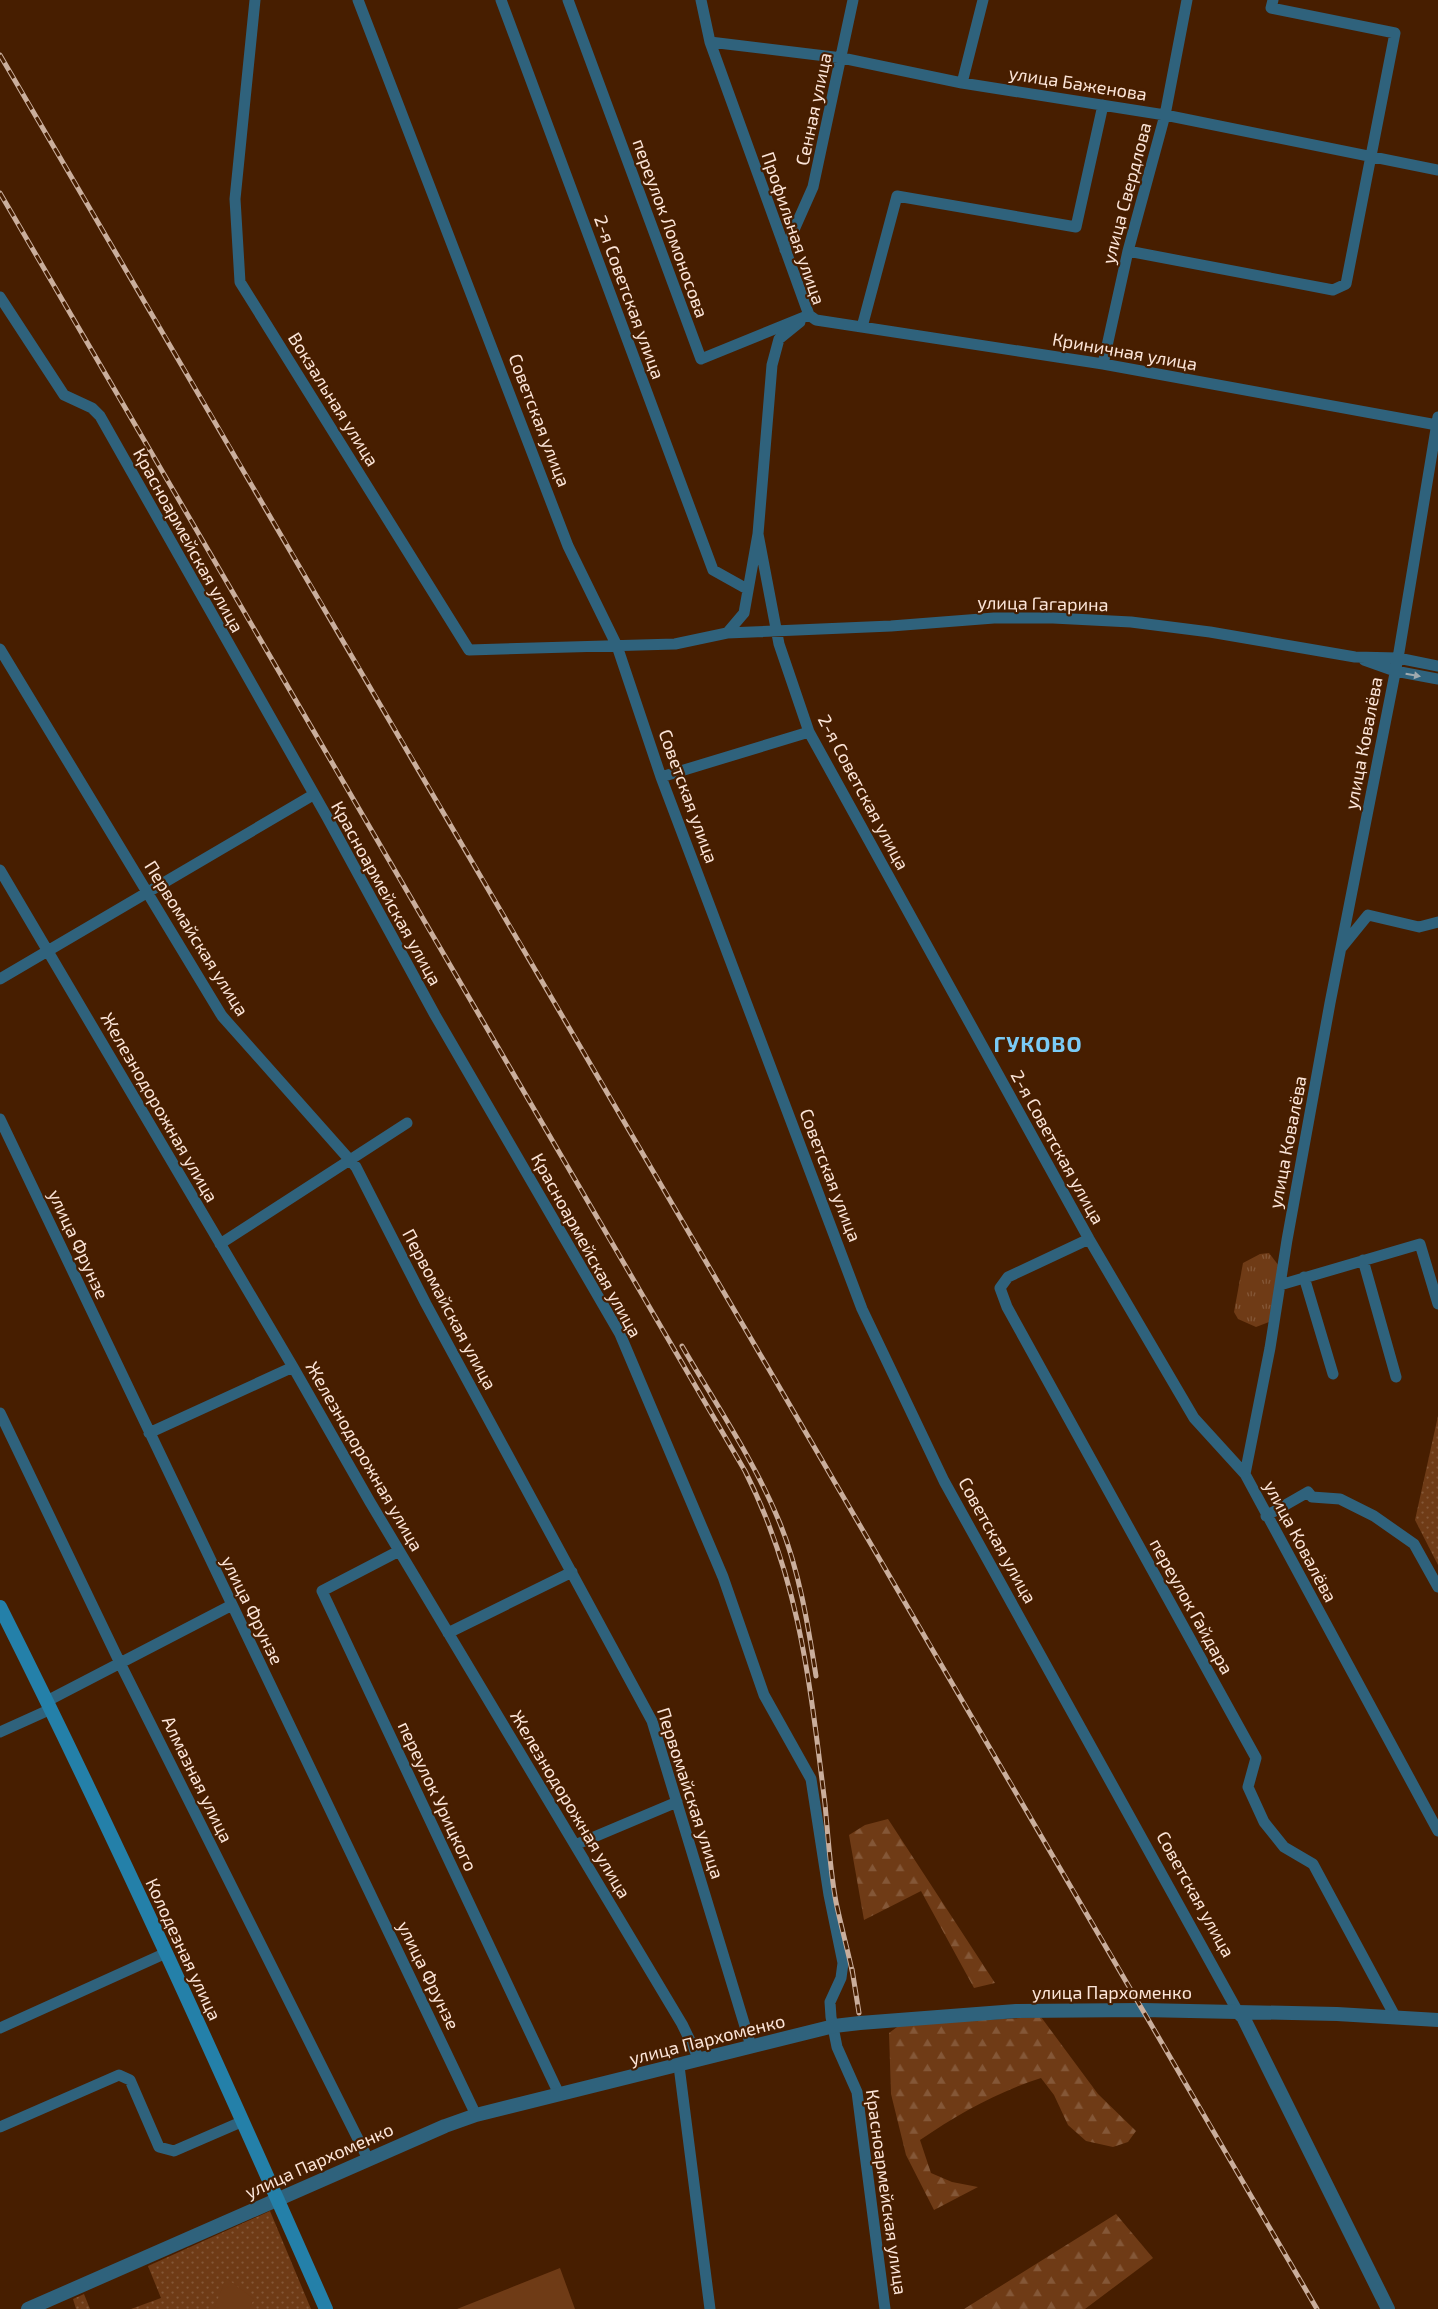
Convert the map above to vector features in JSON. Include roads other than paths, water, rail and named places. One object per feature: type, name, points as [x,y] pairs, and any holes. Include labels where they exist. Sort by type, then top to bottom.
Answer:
[{"type":"main road","name":"Колодезная улица","points":[[0,1607],[49,1705],[166,1953],[326,2309]]},
{"type":"street","name":"Вокзальная улица","points":[[255,0],[235,199],[240,282],[469,650],[618,646]]},
{"type":"street","name":"Советская улица","points":[[358,0],[568,546],[618,646],[661,777],[862,1309],[944,1482],[1238,2012],[1243,2017],[1388,2309]]},
{"type":"street","name":"2-я Советская улица","points":[[501,0],[713,570],[747,588]]},
{"type":"street","name":"переулок Ломоносова","points":[[568,0],[701,359],[809,315]]},
{"type":"street","name":"Профильная улица","points":[[700,0],[710,42],[809,315],[779,339],[772,365],[758,534],[744,613],[727,633]]},
{"type":"street","name":"Сенная улица","points":[[785,250],[813,187],[853,0]]},
{"type":"street","points":[[962,83],[982,0]]},
{"type":"street","name":"улица Свердлова","points":[[1103,364],[1128,251],[1165,115],[1187,0]]},
{"type":"street","points":[[1128,251],[1333,290],[1346,284],[1395,33],[1271,8],[1273,0]]},
{"type":"street","name":"улица Баженова","points":[[710,42],[842,58],[962,83],[1165,115],[1438,170]]},
{"type":"street","points":[[862,327],[897,196],[1076,227],[1103,105]]},
{"type":"street","name":"Красноармейская улица","points":[[0,297],[64,395],[92,408],[100,416],[440,1024],[620,1334],[723,1577],[764,1695],[811,1779],[829,1895],[844,1963],[830,2002],[837,2046],[856,2092],[885,2309]]},
{"type":"street","name":"Криничная улица","points":[[809,315],[816,320],[1103,364],[1437,421]]},
{"type":"street","name":"улица Ковалёва","points":[[1437,421],[1398,658],[1341,948],[1246,1474],[1266,1516],[1438,1831]]},
{"type":"street","name":"2-я Советская улица","points":[[758,534],[779,644],[810,732],[1088,1239],[1194,1418],[1246,1474]]},
{"type":"street","name":"улица Гагарина","points":[[618,646],[675,644],[727,633],[891,626],[994,618],[1053,618],[1132,622],[1210,632],[1356,657],[1398,658],[1438,666]]},
{"type":"street","name":"Первомайская улица","points":[[0,649],[222,1016],[356,1166],[426,1304],[652,1721],[751,2046]]},
{"type":"street","name":"улица Гагарина","points":[[1356,657],[1395,671],[1438,679]]},
{"type":"street","points":[[661,777],[810,732]]},
{"type":"street","points":[[0,979],[312,795]]},
{"type":"street","name":"Железнодорожная улица","points":[[0,870],[293,1367],[399,1551],[682,2024],[699,2059]]},
{"type":"street","points":[[1341,948],[1368,915],[1419,927],[1438,922]]},
{"type":"street","name":"улица Фрунзе","points":[[0,1119],[476,2115]]},
{"type":"street","points":[[220,1244],[407,1123]]},
{"type":"street","name":"переулок Гайдара","points":[[1088,1239],[1008,1278],[1000,1288],[1008,1306],[1256,1758],[1248,1787],[1264,1822],[1284,1848],[1313,1864],[1396,2018]]},
{"type":"street","points":[[1280,1285],[1420,1244],[1438,1304]]},
{"type":"street","points":[[1363,1260],[1396,1377]]},
{"type":"street","points":[[1304,1277],[1332,1374]]},
{"type":"street","points":[[149,1432],[293,1367]]},
{"type":"street","name":"Алмазная улица","points":[[0,1413],[120,1663],[368,2159]]},
{"type":"street","points":[[1266,1516],[1308,1492],[1312,1497],[1340,1498],[1374,1516],[1414,1544],[1438,1587]]},
{"type":"street","name":"переулок Урицкого","points":[[399,1551],[322,1592],[559,2094]]},
{"type":"street","points":[[448,1633],[572,1572]]},
{"type":"street","points":[[0,1732],[120,1663],[232,1606]]},
{"type":"street","points":[[575,1845],[677,1802]]},
{"type":"street","points":[[0,2028],[166,1953]]},
{"type":"street","name":"улица Пархоменко","points":[[28,2309],[417,2137],[476,2115],[680,2066],[699,2059],[834,2026],[1016,2011],[1238,2012],[1438,2020]]},
{"type":"street","points":[[680,2066],[710,2309]]},
{"type":"street","points":[[0,2127],[118,2075],[130,2080],[159,2147],[174,2150],[241,2122]]},
{"type":"railway","points":[[0,55],[1317,2309]]},
{"type":"railway","points":[[0,193],[745,1471],[764,1512],[779,1552],[800,1634],[814,1717],[834,1890],[853,1975]]},
{"type":"railway","points":[[682,1346],[734,1432],[758,1476],[779,1521],[797,1578],[816,1676]]},
{"type":"railway","points":[[852,1969],[859,2013]]},
{"type":"district","name":"ГУКОВО","points":[[1038,1043]]}]
